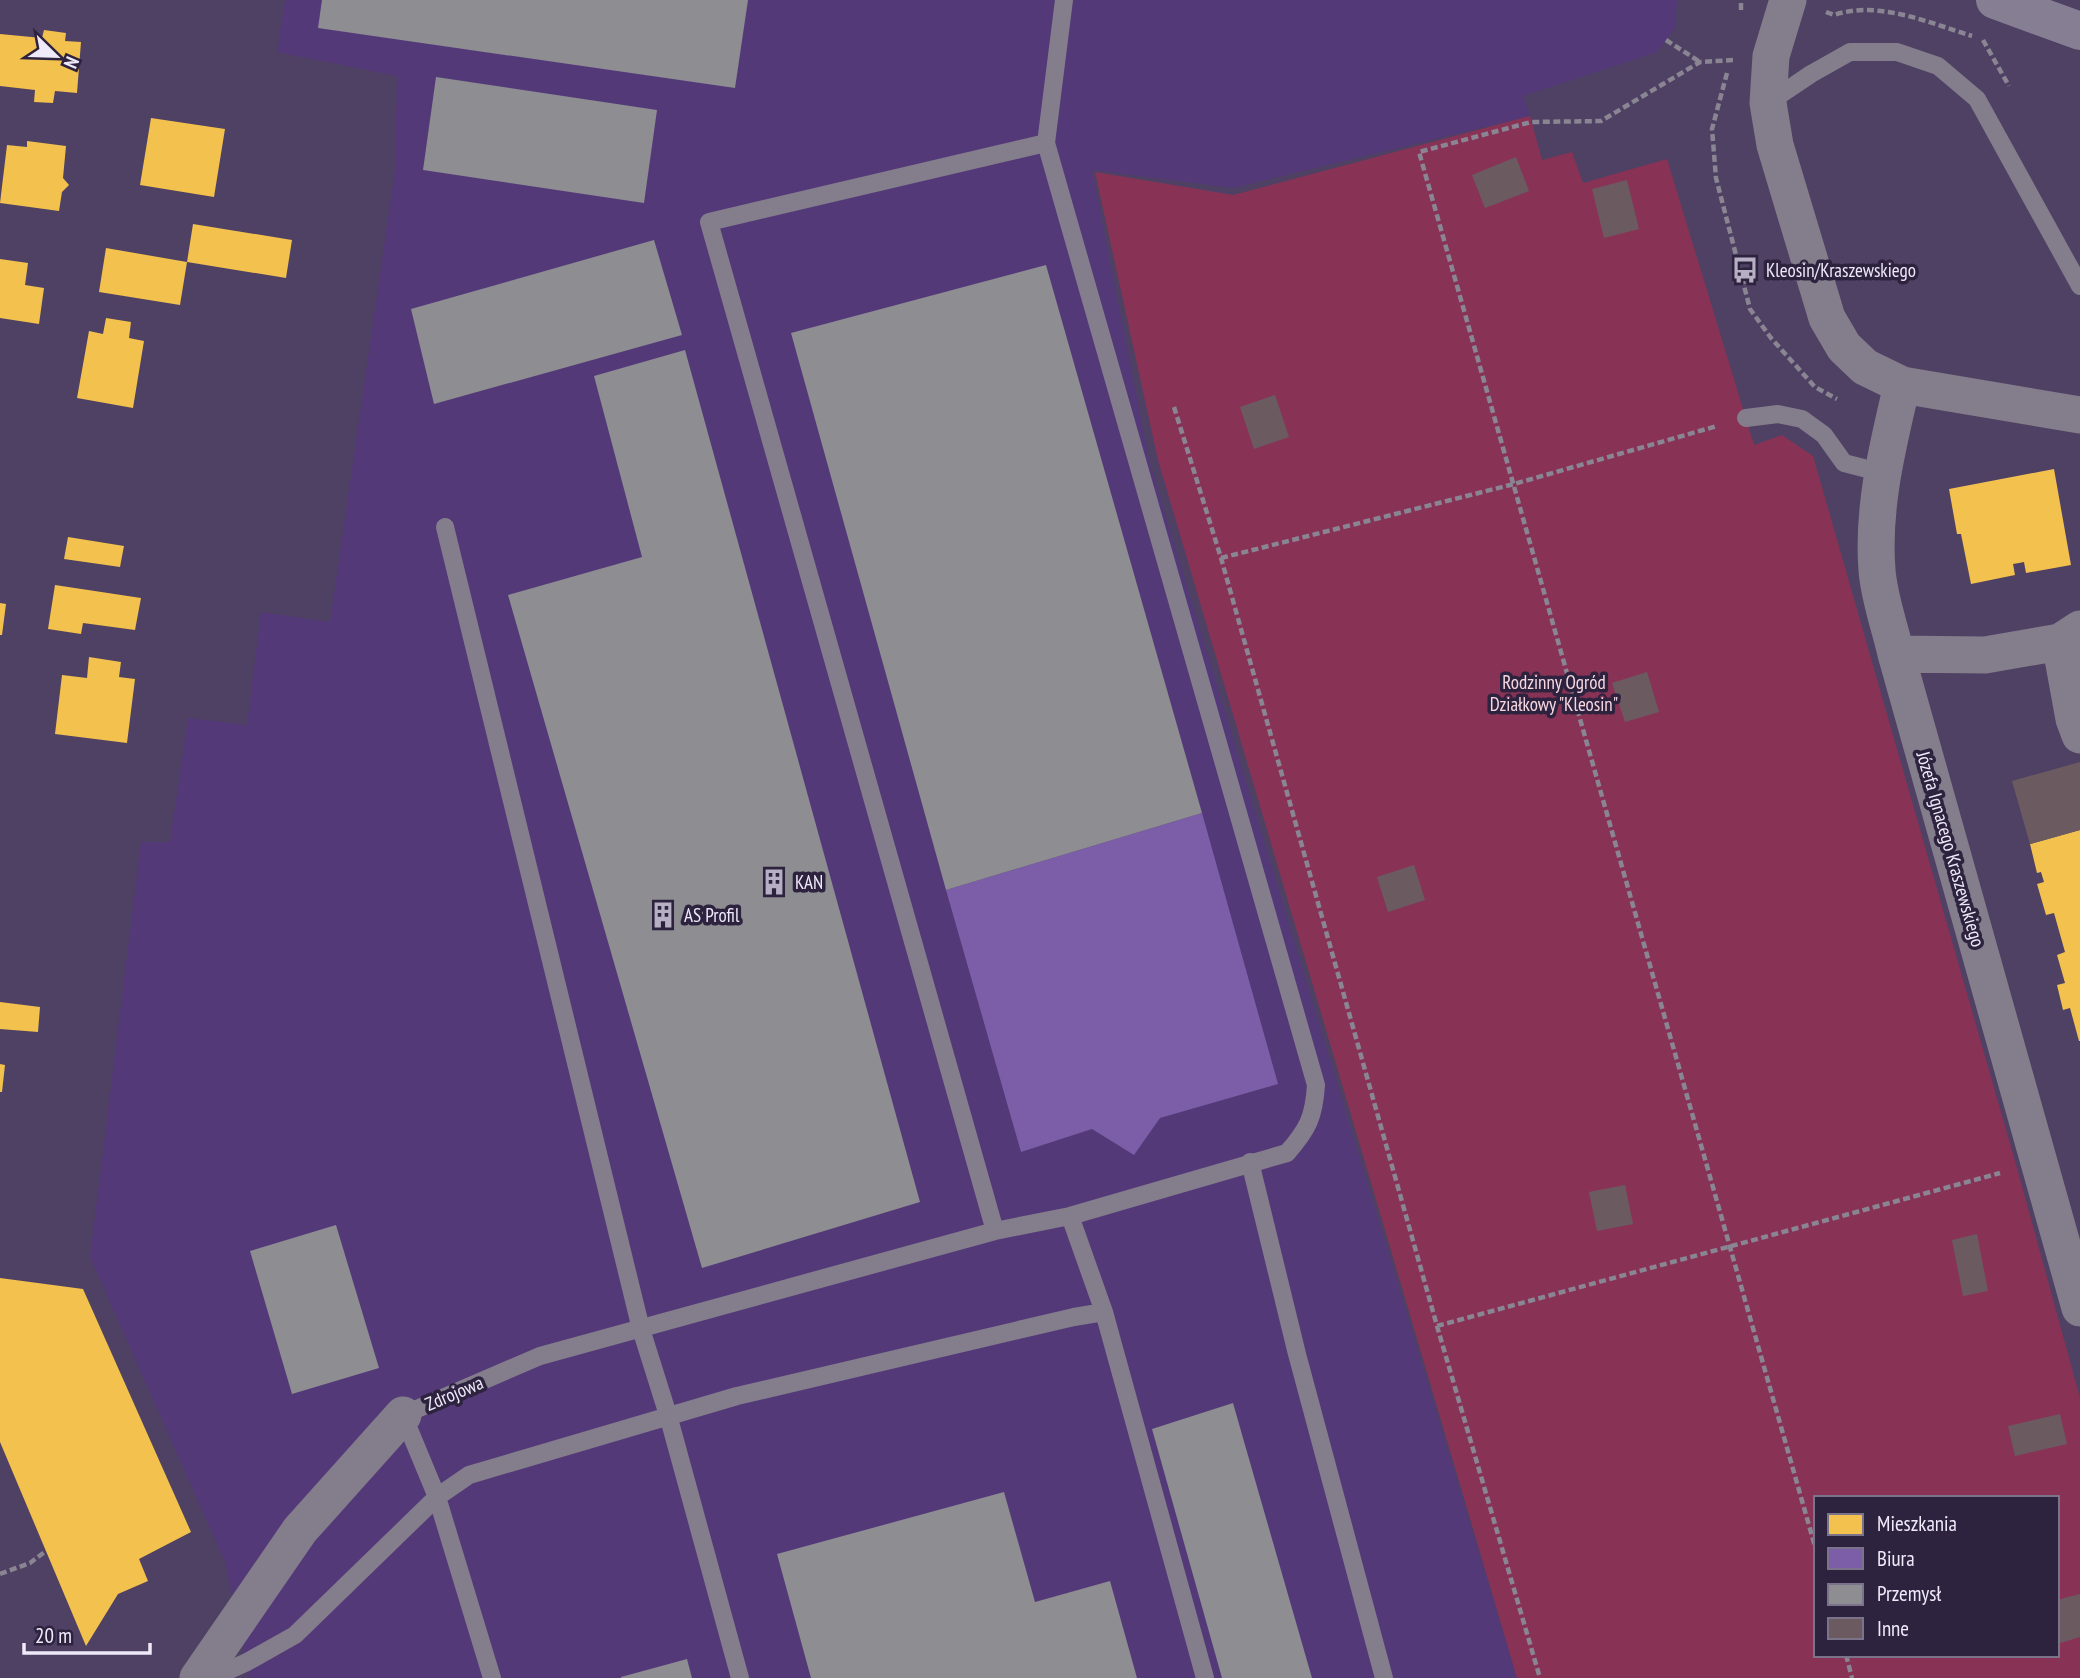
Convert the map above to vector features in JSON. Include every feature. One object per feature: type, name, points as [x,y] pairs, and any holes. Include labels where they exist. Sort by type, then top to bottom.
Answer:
[{"type":"street","points":[[1788,0],[1771,56],[1768,103],[1775,145],[1827,318],[1844,347],[1865,367],[1902,385],[2080,415]]},
{"type":"street","points":[[1995,0],[2080,31]]},
{"type":"street","name":"Józefa Ignacego Kraszewskiego","points":[[1902,385],[1877,515],[1877,572],[1896,654],[2080,1308]]},
{"type":"street","points":[[1896,654],[1984,656],[2070,635],[2074,719],[2080,735]]},
{"type":"street","name":"Zdrojowa","points":[[198,1678],[300,1530],[402,1415]]},
{"type":"lane","points":[[995,1231],[709,222],[1046,143],[1064,0]]},
{"type":"lane","points":[[1768,103],[1850,52],[1897,52],[1938,66],[1977,99],[2080,286]]},
{"type":"lane","name":"Zdrojowa","points":[[402,1415],[540,1356],[995,1231],[1070,1216],[1287,1153],[1304,1133],[1315,1111],[1316,1085],[1046,143]]},
{"type":"lane","points":[[1746,418],[1778,414],[1802,419],[1824,435],[1844,463],[1883,473]]},
{"type":"lane","points":[[446,527],[641,1329],[668,1415],[740,1678]]},
{"type":"lane","points":[[1250,1162],[1297,1354],[1384,1678]]},
{"type":"lane","points":[[1070,1216],[1104,1312],[1205,1678]]},
{"type":"lane","points":[[212,1678],[295,1635],[437,1497],[469,1475],[750,1393],[1104,1312]]},
{"type":"lane","points":[[402,1415],[437,1497],[492,1678]]},
{"type":"path","points":[[1666,40],[1700,62]]},
{"type":"path","points":[[1771,56],[1700,62],[1601,121],[1531,121],[1419,152],[1814,1543]]},
{"type":"path","points":[[1174,407],[1221,558],[1437,1326],[1540,1678]]},
{"type":"path","points":[[1221,558],[1514,484],[1746,418]]},
{"type":"path","points":[[1437,1326],[2039,1161]]},
{"type":"path","points":[[0,1574],[30,1563],[46,1551]]},
{"type":"path","points":[[1847,1657],[1852,1678]]},
{"type":"shaded area","points":[[285,0],[1677,0],[1675,28],[1657,52],[1523,96],[1530,116],[1233,188],[1092,170],[1150,464],[1517,1678],[249,1678],[225,1562],[90,1257],[141,842],[170,842],[188,718],[247,725],[261,612],[330,622],[395,170],[397,76],[277,52]]},
{"type":"green space","name":"Rodzinny Ogród Działkowy \"Kleosin\"","points":[[1530,116],[1542,160],[1572,152],[1583,183],[1667,159],[1754,445],[1782,435],[1813,456],[2017,1168],[2080,1398],[2080,1678],[1517,1678],[1158,460],[1095,172],[1233,195]]},
{"type":"building: Mieszkania","points":[[44,30],[66,33],[65,41],[81,42],[77,93],[55,91],[53,103],[34,102],[35,90],[0,86],[0,34],[42,38]]},
{"type":"building: Mieszkania","points":[[151,118],[225,129],[214,197],[140,185]]},
{"type":"building: Mieszkania","points":[[27,141],[66,146],[63,178],[69,185],[62,192],[59,211],[0,203],[7,145],[27,147]]},
{"type":"building: Mieszkania","points":[[193,224],[292,240],[286,278],[187,262]]},
{"type":"building: Mieszkania","points":[[106,248],[187,262],[180,305],[99,292]]},
{"type":"building: Mieszkania","points":[[0,259],[28,263],[25,285],[44,288],[39,324],[0,318]]},
{"type":"building: Mieszkania","points":[[106,318],[131,322],[129,338],[144,341],[133,408],[77,398],[89,331],[103,334]]},
{"type":"building: Mieszkania","points":[[2054,469],[2071,565],[2026,573],[2024,562],[2013,564],[2015,575],[1971,584],[1961,534],[1957,534],[1949,489]]},
{"type":"building: Mieszkania","points":[[68,537],[124,546],[120,567],[64,559]]},
{"type":"building: Mieszkania","points":[[55,585],[141,598],[135,630],[83,623],[81,634],[48,629]]},
{"type":"building: Mieszkania","points":[[0,603],[6,604],[2,635],[0,635]]},
{"type":"building: Mieszkania","points":[[89,657],[121,662],[119,677],[135,679],[127,743],[55,734],[62,675],[87,678]]},
{"type":"building: Mieszkania","points":[[2080,830],[2079,1041],[2070,1008],[2063,1010],[2057,985],[2065,983],[2057,955],[2065,952],[2054,913],[2046,915],[2037,884],[2044,882],[2041,872],[2037,873],[2030,844]]},
{"type":"building: Mieszkania","points":[[0,1002],[40,1007],[38,1032],[0,1029]]},
{"type":"building: Mieszkania","points":[[0,1064],[5,1065],[2,1092],[0,1092]]},
{"type":"building: Mieszkania","points":[[0,1278],[83,1289],[191,1532],[139,1559],[148,1581],[118,1594],[86,1646],[0,1442]]},
{"type":"building: Biura","points":[[1202,813],[1278,1084],[1160,1118],[1134,1155],[1092,1129],[1021,1152],[946,890]]},
{"type":"building: Przemysł","points":[[322,0],[748,0],[735,88],[318,28]]},
{"type":"building: Przemysł","points":[[436,77],[657,110],[644,203],[423,170]]},
{"type":"building: Przemysł","points":[[654,240],[682,335],[434,404],[411,309]]},
{"type":"building: Przemysł","points":[[1046,265],[1202,813],[946,890],[791,333]]},
{"type":"building: Przemysł","points":[[685,350],[920,1202],[702,1268],[508,595],[642,557],[594,376]]},
{"type":"building: Przemysł","points":[[336,1225],[379,1368],[292,1394],[250,1251]]},
{"type":"building: Przemysł","points":[[1233,1403],[1312,1678],[1222,1678],[1152,1429]]},
{"type":"building: Przemysł","points":[[1004,1492],[1035,1602],[1110,1581],[1137,1678],[811,1678],[777,1554]]},
{"type":"building: Przemysł","points":[[687,1659],[692,1678],[621,1678],[621,1677]]},
{"type":"building: Inne","points":[[1516,157],[1529,191],[1485,208],[1472,175]]},
{"type":"building: Inne","points":[[1627,180],[1639,229],[1604,238],[1592,189]]},
{"type":"building: Inne","points":[[1275,395],[1289,437],[1254,449],[1240,407]]},
{"type":"building: Inne","points":[[1647,672],[1659,712],[1625,722],[1612,683]]},
{"type":"building: Inne","points":[[2080,762],[2080,830],[2030,844],[2012,781]]},
{"type":"building: Inne","points":[[1414,865],[1425,900],[1388,912],[1377,877]]},
{"type":"building: Inne","points":[[1625,1185],[1633,1224],[1597,1231],[1589,1192]]},
{"type":"building: Inne","points":[[1977,1234],[1988,1291],[1963,1296],[1952,1240]]},
{"type":"building: Inne","points":[[2060,1414],[2067,1444],[2015,1456],[2008,1426]]},
{"type":"building: Inne","points":[[2080,1594],[2080,1637],[2059,1643],[2059,1599]]},
{"type":"place","name":"Kleosin/Kraszewskiego","points":[[1745,270]]},
{"type":"place","name":"KAN","points":[[774,882]]},
{"type":"place","name":"AS Profil","points":[[663,915]]}]
